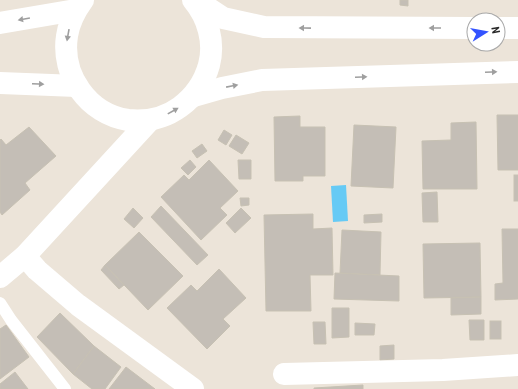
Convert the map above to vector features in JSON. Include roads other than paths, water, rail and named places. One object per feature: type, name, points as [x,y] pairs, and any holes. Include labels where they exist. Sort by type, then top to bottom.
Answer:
[{"type":"main road","points":[[194,0],[224,18],[264,27],[466,28]]},
{"type":"main road","points":[[80,5],[71,22],[67,35],[67,61],[71,74],[77,86],[96,107],[108,114],[122,119],[136,121],[150,120],[168,115],[194,96],[203,82],[210,60],[210,38],[208,26],[194,0]]},
{"type":"main road","points":[[0,23],[80,5]]},
{"type":"main road","points":[[506,28],[518,28]]},
{"type":"main road","points":[[194,96],[222,88],[262,80],[518,72]]},
{"type":"main road","points":[[0,82],[77,86]]},
{"type":"main road","points":[[0,278],[25,256],[150,120]]},
{"type":"main road","points":[[25,256],[37,270],[78,305],[193,389]]},
{"type":"main road","points":[[284,374],[443,370],[518,365]]},
{"type":"lane","points":[[0,303],[11,320],[65,389]]},
{"type":"water","points":[[346,185],[348,221],[333,222],[331,186]]}]
